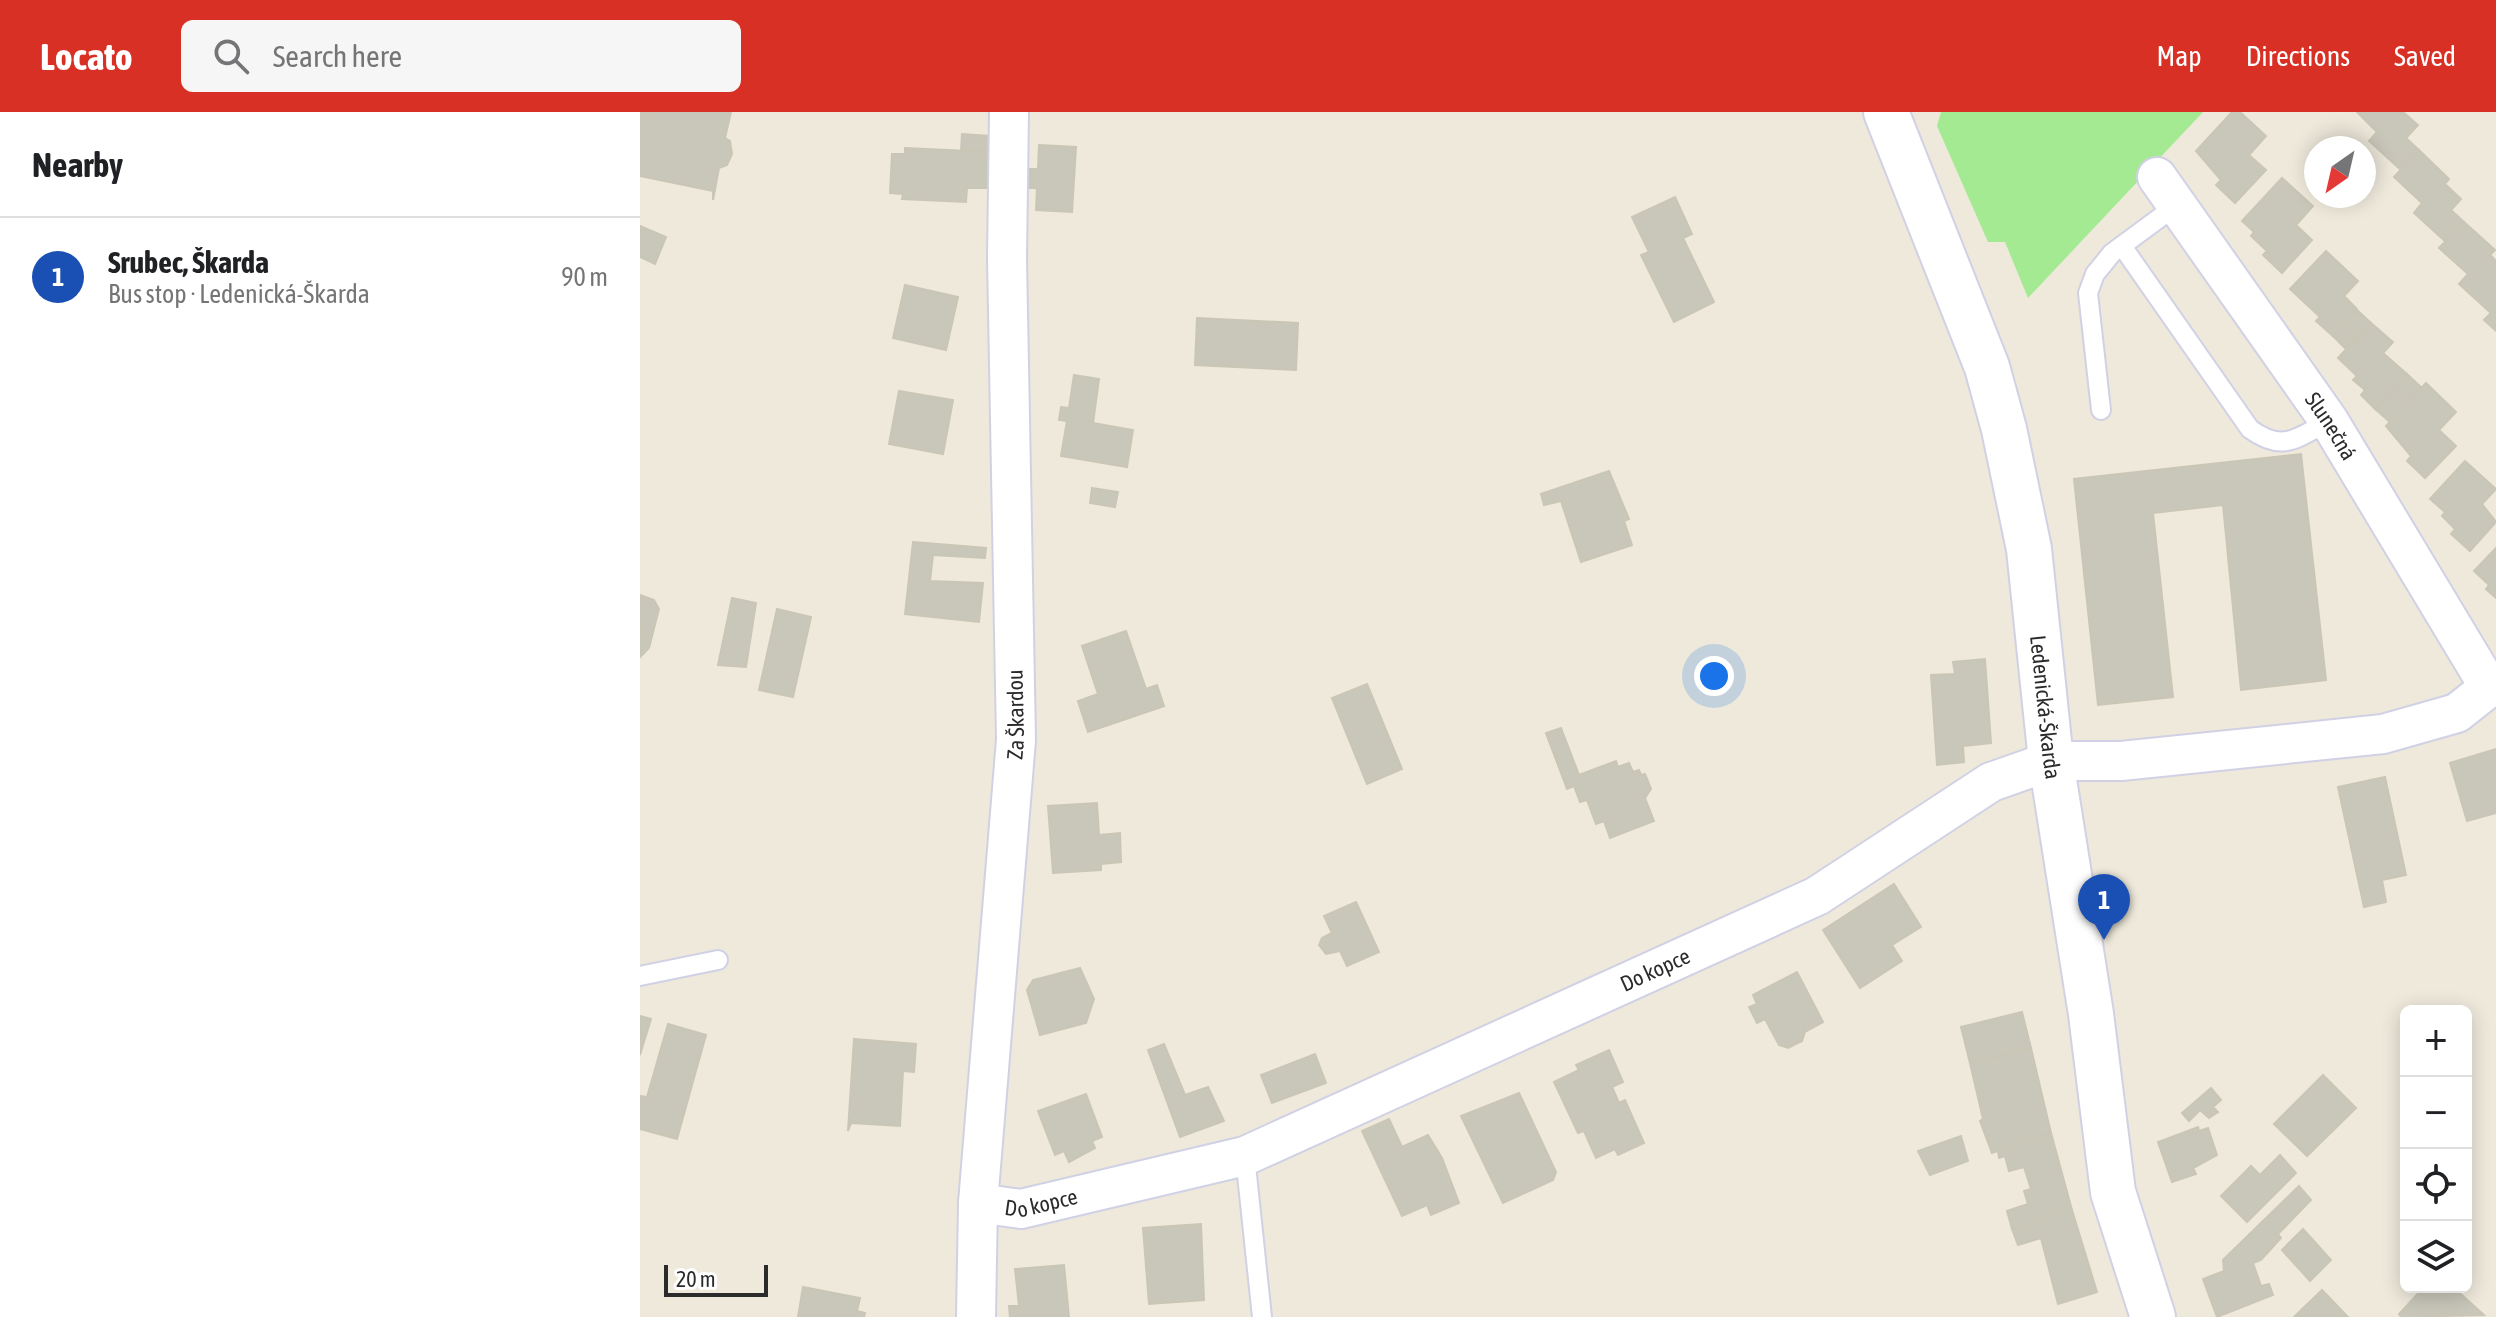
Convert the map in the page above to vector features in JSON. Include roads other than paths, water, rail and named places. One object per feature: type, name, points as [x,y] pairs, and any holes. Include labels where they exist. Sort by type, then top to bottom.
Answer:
[{"type":"main road","name":"Ledenická-Škarda","points":[[1886,112],[1987,367],[2004,429],[2029,549],[2051,761],[2091,1014],[2113,1192],[2153,1317]]},
{"type":"street","name":"Za Škardou","points":[[976,1317],[978,1203],[1016,740],[1007,258],[1009,112]]},
{"type":"street","name":"Slunečná","points":[[2051,761],[2121,761],[2383,734],[2457,713],[2493,685],[2329,421],[2167,191]]},
{"type":"street","name":"Do kopce","points":[[978,1203],[1021,1209],[1245,1156],[1817,896],[1991,782],[2051,761]]},
{"type":"lane","points":[[2101,410],[2088,293],[2095,274],[2167,191]]},
{"type":"lane","points":[[2122,246],[2250,429],[2276,443],[2289,442],[2329,421]]},
{"type":"lane","points":[[640,976],[718,960]]},
{"type":"lane","points":[[1245,1156],[1262,1317]]},
{"type":"place","name":"Srubec, Škarda","points":[[2104,940]]}]
